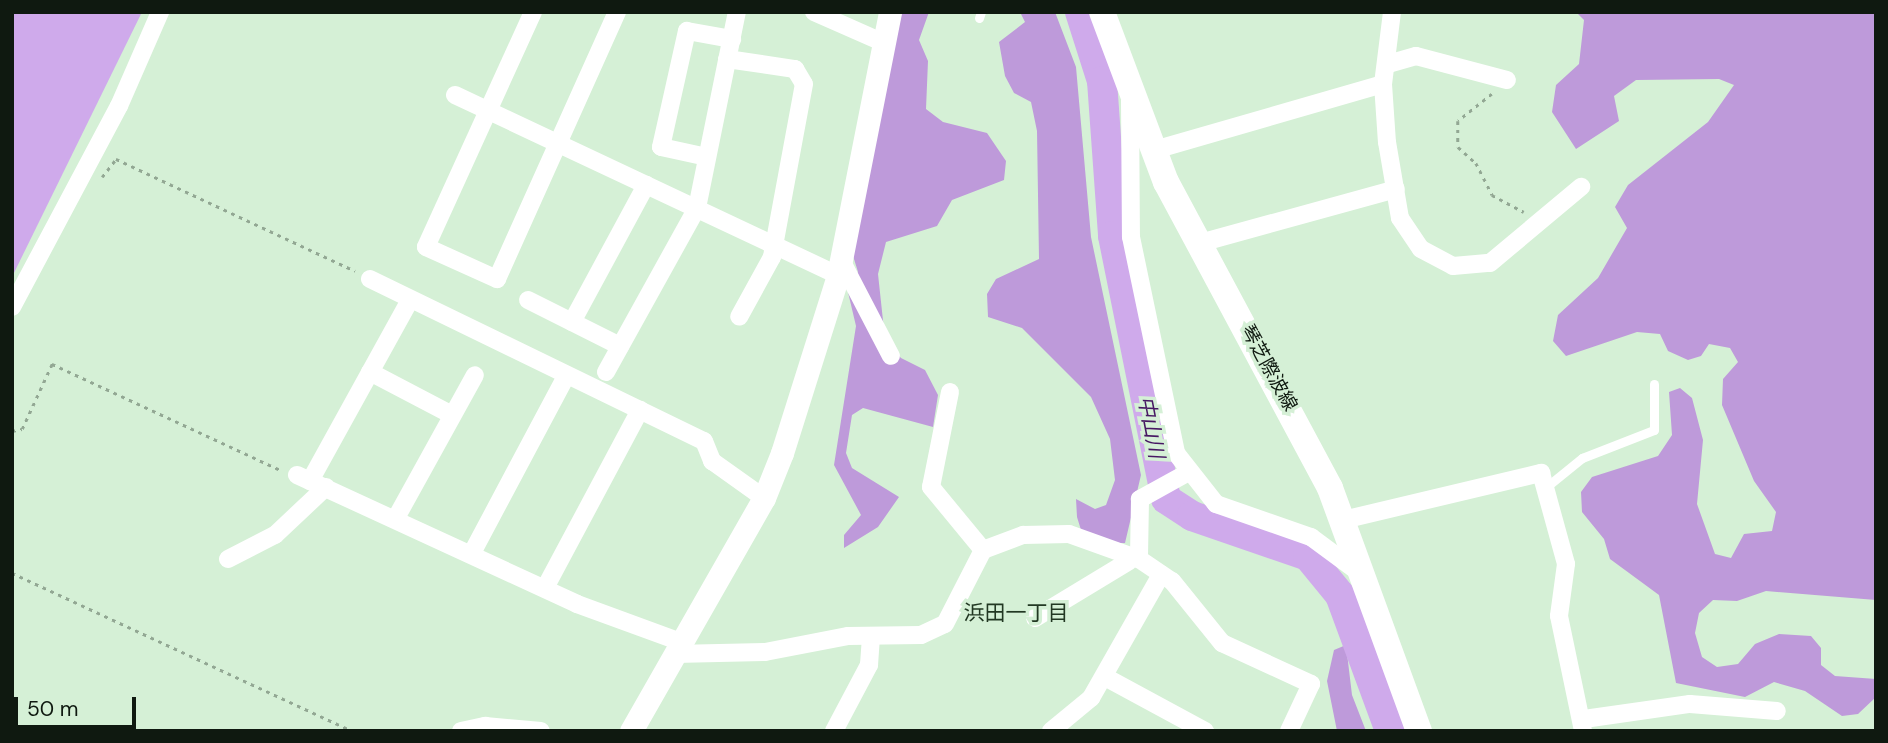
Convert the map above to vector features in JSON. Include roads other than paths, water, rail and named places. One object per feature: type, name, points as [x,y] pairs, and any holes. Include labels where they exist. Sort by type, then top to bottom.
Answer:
[{"type":"main road","name":"琴芝際波線","points":[[1102,12],[1130,100],[1151,151],[1315,453],[1366,579],[1419,731]]},
{"type":"street","points":[[12,307],[119,106],[160,12]]},
{"type":"street","points":[[533,12],[426,247],[497,279],[617,12]]},
{"type":"street","points":[[606,372],[697,208],[737,12]]},
{"type":"street","points":[[814,12],[881,42]]},
{"type":"street","points":[[631,731],[764,498],[839,267],[881,42],[890,12]]},
{"type":"street","points":[[1392,12],[1388,64],[1383,84],[1396,189],[1408,236],[1453,266],[1490,263],[1547,220],[1581,187]]},
{"type":"street","points":[[707,158],[661,147],[687,31],[732,39]]},
{"type":"street","points":[[1388,64],[1416,55],[1507,80]]},
{"type":"street","points":[[727,58],[795,69],[804,84],[772,257],[739,317]]},
{"type":"street","points":[[1151,151],[1383,84]]},
{"type":"street","points":[[455,95],[773,244],[839,267],[891,356]]},
{"type":"street","points":[[1130,100],[1128,202],[1136,276],[1180,477],[1216,504],[1311,537],[1366,579]]},
{"type":"street","points":[[572,322],[646,185]]},
{"type":"street","points":[[1200,243],[1396,189]]},
{"type":"street","points":[[370,279],[704,441],[712,461],[764,498]]},
{"type":"street","points":[[228,559],[275,535],[311,481],[410,300]]},
{"type":"street","points":[[528,300],[620,346]]},
{"type":"street","points":[[370,372],[450,414]]},
{"type":"street","points":[[396,518],[450,414],[475,375]]},
{"type":"street","points":[[472,553],[566,376]]},
{"type":"street","points":[[950,392],[930,488],[983,550]]},
{"type":"street","points":[[545,588],[640,411]]},
{"type":"street","points":[[1343,520],[1541,473],[1566,564],[1559,616],[1583,725],[1690,704],[1777,711]]},
{"type":"street","points":[[1134,560],[1136,514],[1140,499],[1153,489],[1180,477]]},
{"type":"street","points":[[311,481],[677,648],[765,652],[871,636],[913,636],[946,624],[983,550],[1015,537],[1056,533],[1134,560],[1161,575],[1222,643],[1311,684],[1289,731]]},
{"type":"street","points":[[1035,618],[1134,560]]},
{"type":"street","points":[[1051,731],[1105,677],[1161,575]]},
{"type":"street","points":[[834,731],[869,665],[871,636]]},
{"type":"street","points":[[1105,677],[1205,731]]},
{"type":"street","points":[[461,731],[485,726],[541,731]]},
{"type":"lane","points":[[1544,489],[1582,458],[1654,430],[1654,384]]},
{"type":"waterway","name":"中山川","points":[[1080,12],[1102,81],[1113,236],[1166,499],[1192,516],[1308,556],[1340,595],[1390,731]]},
{"type":"district","name":"浜田一丁目","points":[[1016,613]]}]
